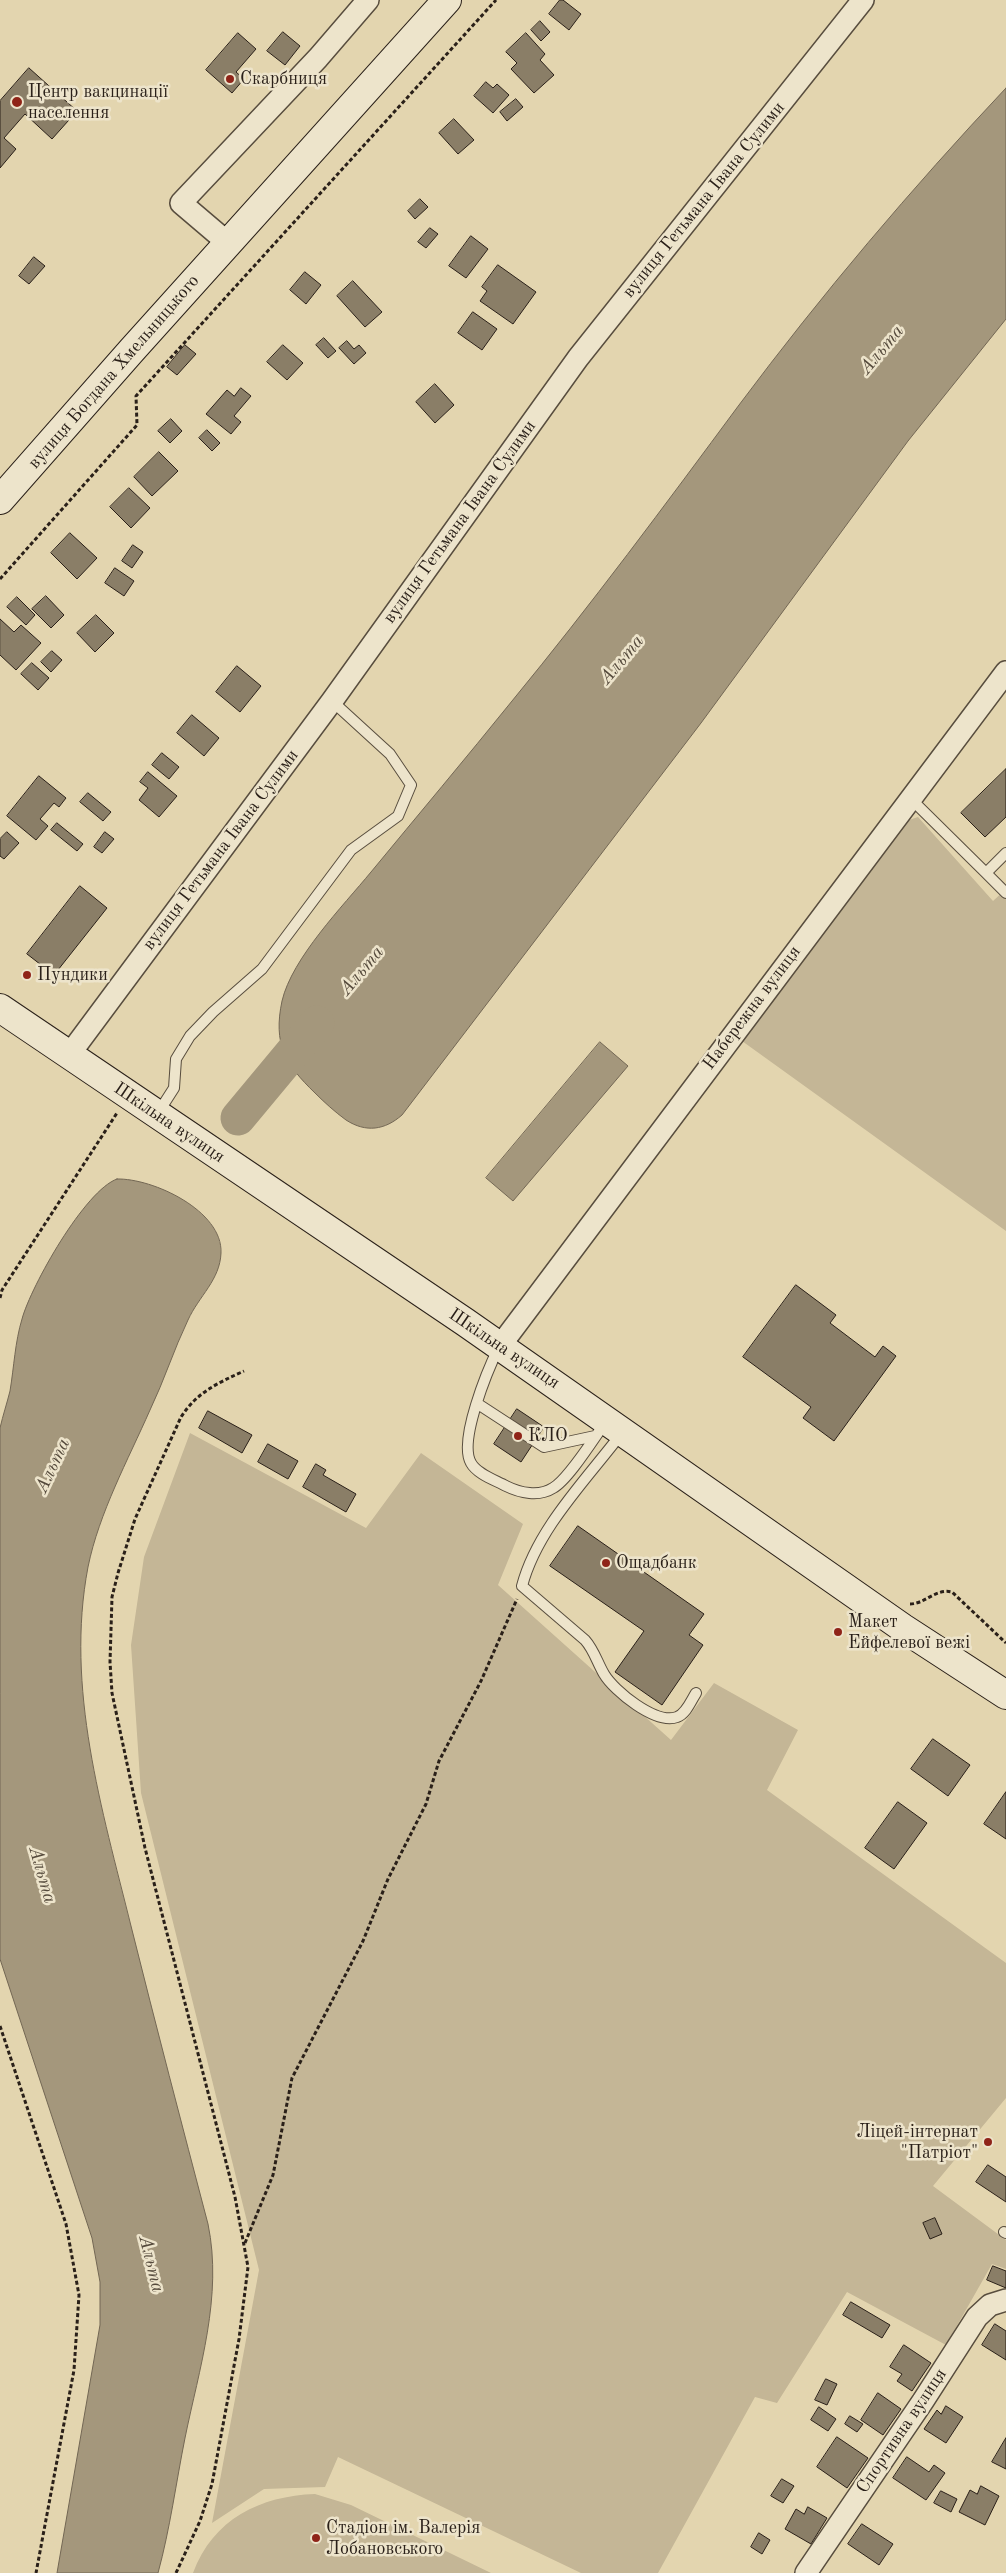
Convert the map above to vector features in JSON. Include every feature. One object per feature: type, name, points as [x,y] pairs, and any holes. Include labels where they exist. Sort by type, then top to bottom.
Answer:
[{"type":"main road","name":"вулиця Богдана Хмельницького","points":[[0,500],[447,0]]},
{"type":"main road","name":"Шкільна вулиця","points":[[0,1008],[500,1346],[609,1429],[895,1622],[1006,1694]]},
{"type":"street","points":[[228,243],[181,203],[313,64],[368,0]]},
{"type":"street","name":"вулиця Гетьмана Івана Сулими","points":[[69,1055],[332,701],[578,358],[863,0]]},
{"type":"street","name":"Набережна вулиця","points":[[500,1346],[1006,672]]},
{"type":"street","name":"Спортивна вулиця","points":[[806,2573],[923,2401],[977,2317],[990,2305],[1006,2300]]},
{"type":"lane","points":[[157,1115],[174,1088],[176,1059],[190,1036],[213,1012],[262,969],[351,850],[398,816],[411,785],[390,754],[332,701]]},
{"type":"lane","points":[[910,798],[1006,893]]},
{"type":"lane","points":[[986,873],[1006,853]]},
{"type":"lane","points":[[500,1346],[467,1438],[467,1448],[471,1463],[478,1470],[521,1492],[533,1494],[554,1488],[609,1429]]},
{"type":"lane","points":[[478,1404],[544,1447],[609,1429]]},
{"type":"lane","points":[[609,1429],[550,1526],[527,1568],[522,1586],[585,1640],[593,1649],[603,1673],[644,1710],[660,1717],[676,1717],[684,1712],[696,1693]]},
{"type":"path","points":[[0,579],[137,425],[136,396],[496,0]]},
{"type":"path","points":[[0,1298],[1,1289],[128,1096]]},
{"type":"path","points":[[176,2573],[200,2521],[212,2484],[245,2297],[248,2267],[245,2244],[146,1848],[112,1693],[110,1662],[112,1597],[135,1519],[181,1417],[194,1400],[211,1387],[244,1371]]},
{"type":"path","points":[[245,2244],[273,2175],[292,2078],[363,1941],[380,1897],[426,1804],[439,1761],[481,1682],[522,1586]]},
{"type":"path","points":[[0,2026],[66,2224],[79,2295],[74,2370],[36,2573]]},
{"type":"shaded area","points":[[918,817],[993,901],[1006,889],[1006,1231],[742,1041],[903,822]]},
{"type":"shaded area","points":[[190,1433],[366,1528],[421,1453],[523,1524],[498,1585],[671,1740],[714,1683],[798,1730],[767,1790],[1006,1963],[1006,2098],[933,2186],[1006,2240],[1006,2269],[992,2264],[946,2345],[847,2292],[777,2403],[755,2397],[658,2573],[581,2573],[338,2457],[325,2487],[264,2489],[212,2523],[259,2270],[141,1793],[131,1645],[144,1557]]},
{"type":"shaded area","name":"Стадіон ім. Валерія Лобановського","points":[[315,2494],[351,2505],[491,2573],[193,2573],[202,2554],[213,2538],[241,2514],[276,2500]]},
{"type":"water","points":[[1006,88],[1006,319],[908,441],[701,723],[402,1115],[389,1124],[375,1128],[361,1127],[346,1120],[322,1100],[305,1082],[289,1062],[284,1052],[279,1029],[282,1001],[296,967],[333,916],[541,665],[802,323],[902,203]]},
{"type":"water","points":[[600,1042],[628,1066],[513,1201],[486,1178]]},
{"type":"water","points":[[117,1179],[149,1184],[183,1200],[211,1224],[219,1238],[221,1253],[220,1263],[213,1280],[193,1311],[183,1331],[99,1527],[88,1567],[82,1612],[81,1658],[90,1748],[99,1793],[140,1963],[208,2224],[213,2278],[211,2305],[202,2359],[158,2573],[57,2573],[100,2325],[100,2282],[92,2238],[0,1959],[0,1428],[10,1391],[16,1346],[27,1304],[48,1263],[75,1219],[104,1187]]},
{"type":"building","points":[[560,0],[563,0],[581,14],[569,30],[549,14]]},
{"type":"building","points":[[540,21],[550,32],[541,41],[531,30]]},
{"type":"building","points":[[283,32],[300,46],[285,65],[267,51]]},
{"type":"building","points":[[238,33],[256,49],[236,72],[244,79],[232,93],[206,70]]},
{"type":"building","points":[[526,33],[545,54],[540,60],[554,75],[534,93],[511,69],[517,63],[506,52]]},
{"type":"building","points":[[29,68],[77,111],[52,139],[25,114],[4,138],[16,149],[0,168],[0,101]]},
{"type":"building","points":[[486,82],[493,88],[497,84],[509,95],[493,113],[474,96]]},
{"type":"building","points":[[516,99],[523,107],[507,121],[500,112]]},
{"type":"building","points":[[454,119],[474,140],[458,154],[439,133]]},
{"type":"building","points":[[420,199],[428,207],[415,219],[408,211]]},
{"type":"building","points":[[430,228],[438,234],[426,248],[418,242]]},
{"type":"building","points":[[471,236],[488,249],[466,278],[449,266]]},
{"type":"building","points":[[34,257],[45,266],[29,284],[19,276]]},
{"type":"building","points":[[498,265],[536,292],[513,324],[480,301],[487,291],[482,287]]},
{"type":"building","points":[[305,272],[321,285],[306,304],[290,290]]},
{"type":"building","points":[[353,281],[382,312],[365,327],[337,296]]},
{"type":"building","points":[[473,312],[497,329],[482,350],[458,333]]},
{"type":"building","points":[[324,338],[336,351],[328,358],[316,345]]},
{"type":"building","points":[[347,341],[354,349],[359,345],[366,353],[354,364],[339,348]]},
{"type":"building","points":[[185,345],[196,354],[177,375],[167,367]]},
{"type":"building","points":[[283,345],[303,363],[287,380],[267,362]]},
{"type":"building","points":[[435,384],[454,405],[435,423],[416,402]]},
{"type":"building","points":[[241,388],[251,396],[234,416],[241,422],[231,434],[206,414],[227,390],[234,396]]},
{"type":"building","points":[[171,419],[182,431],[170,443],[158,431]]},
{"type":"building","points":[[207,430],[220,443],[212,451],[199,438]]},
{"type":"building","points":[[159,452],[178,471],[152,496],[134,477]]},
{"type":"building","points":[[129,488],[150,508],[131,528],[110,507]]},
{"type":"building","points":[[70,533],[97,558],[77,579],[51,553]]},
{"type":"building","points":[[133,545],[143,552],[132,568],[122,561]]},
{"type":"building","points":[[115,568],[134,581],[124,596],[105,583]]},
{"type":"building","points":[[46,596],[64,615],[51,628],[32,609]]},
{"type":"building","points":[[17,597],[35,615],[26,625],[7,607]]},
{"type":"building","points":[[96,615],[114,633],[95,652],[77,633]]},
{"type":"building","points":[[0,619],[14,632],[21,625],[41,643],[16,670],[0,655]]},
{"type":"building","points":[[52,651],[62,660],[51,672],[41,662]]},
{"type":"building","points":[[32,663],[49,678],[38,690],[21,674]]},
{"type":"building","points":[[237,666],[261,686],[240,712],[216,692]]},
{"type":"building","points":[[192,715],[219,738],[204,756],[177,733]]},
{"type":"building","points":[[162,753],[179,767],[169,779],[152,765]]},
{"type":"building","points":[[1006,769],[1006,817],[985,837],[961,813]]},
{"type":"building","points":[[148,772],[177,796],[159,817],[139,800],[148,788],[140,782]]},
{"type":"building","points":[[39,776],[66,798],[59,807],[54,803],[40,819],[48,826],[36,840],[7,816]]},
{"type":"building","points":[[88,793],[111,812],[103,821],[80,802]]},
{"type":"building","points":[[57,823],[83,844],[77,851],[51,830]]},
{"type":"building","points":[[7,832],[19,843],[4,859],[0,856],[0,839]]},
{"type":"building","points":[[105,832],[114,839],[102,853],[94,847]]},
{"type":"building","points":[[80,886],[107,908],[54,975],[27,954]]},
{"type":"building","points":[[796,1285],[836,1315],[830,1323],[875,1357],[883,1346],[896,1356],[834,1441],[803,1418],[811,1407],[743,1357]]},
{"type":"building","points":[[517,1409],[544,1427],[521,1462],[494,1444]]},
{"type":"building","points":[[208,1411],[252,1435],[242,1453],[199,1428]]},
{"type":"building","points":[[268,1444],[298,1461],[288,1479],[258,1462]]},
{"type":"building","points":[[316,1464],[326,1470],[323,1475],[356,1494],[346,1512],[303,1487]]},
{"type":"building","points":[[578,1526],[704,1614],[689,1635],[703,1645],[662,1705],[615,1672],[644,1631],[550,1566]]},
{"type":"building","points":[[933,1739],[970,1765],[948,1796],[911,1769]]},
{"type":"building","points":[[1006,1792],[1006,1839],[984,1824]]},
{"type":"building","points":[[898,1802],[927,1823],[894,1869],[865,1848]]},
{"type":"building","points":[[988,2165],[1006,2177],[1006,2202],[976,2182]]},
{"type":"building","points":[[935,2218],[942,2234],[930,2239],[923,2223]]},
{"type":"building","points":[[993,2266],[1006,2271],[1006,2288],[987,2280]]},
{"type":"building","points":[[851,2302],[890,2325],[882,2338],[843,2315]]},
{"type":"building","points":[[995,2324],[1006,2331],[1006,2360],[982,2345]]},
{"type":"building","points":[[904,2345],[931,2363],[912,2391],[897,2381],[902,2374],[890,2367]]},
{"type":"building","points":[[826,2379],[837,2384],[827,2405],[815,2400]]},
{"type":"building","points":[[878,2393],[901,2409],[883,2435],[861,2420]]},
{"type":"building","points":[[946,2406],[963,2417],[946,2443],[924,2429],[937,2410],[941,2414]]},
{"type":"building","points":[[819,2407],[836,2419],[828,2431],[811,2420]]},
{"type":"building","points":[[850,2416],[863,2424],[857,2432],[845,2424]]},
{"type":"building","points":[[837,2437],[868,2458],[847,2488],[817,2467]]},
{"type":"building","points":[[1006,2438],[1006,2469],[992,2462]]},
{"type":"building","points":[[907,2457],[929,2472],[934,2465],[945,2473],[926,2500],[893,2478]]},
{"type":"building","points":[[782,2479],[794,2486],[783,2503],[771,2496]]},
{"type":"building","points":[[981,2486],[999,2496],[985,2525],[959,2512],[970,2490],[977,2494]]},
{"type":"building","points":[[941,2491],[957,2499],[951,2512],[934,2503]]},
{"type":"building","points":[[808,2507],[827,2518],[811,2544],[785,2529],[796,2509],[804,2514]]},
{"type":"building","points":[[862,2524],[893,2544],[879,2565],[848,2544]]},
{"type":"building","points":[[759,2533],[770,2540],[762,2554],[751,2547]]},
{"type":"waterway","name":"Альта","points":[[238,1118],[317,1023]]},
{"type":"place","name":"Скарбниця","points":[[230,79]]},
{"type":"place","name":"Центр вакцинації населення","points":[[17,102]]},
{"type":"place","name":"Пундики","points":[[27,975]]},
{"type":"place","name":"КЛО","points":[[518,1436]]},
{"type":"place","name":"Ощадбанк","points":[[606,1563]]},
{"type":"place","name":"Макет Ейфелевої вежі","points":[[838,1632]]},
{"type":"place","name":"Ліцей-інтернат \"Патріот\"","points":[[988,2142]]},
{"type":"place","name":"Стадіон ім. Валерія Лобановського","points":[[316,2538]]}]
